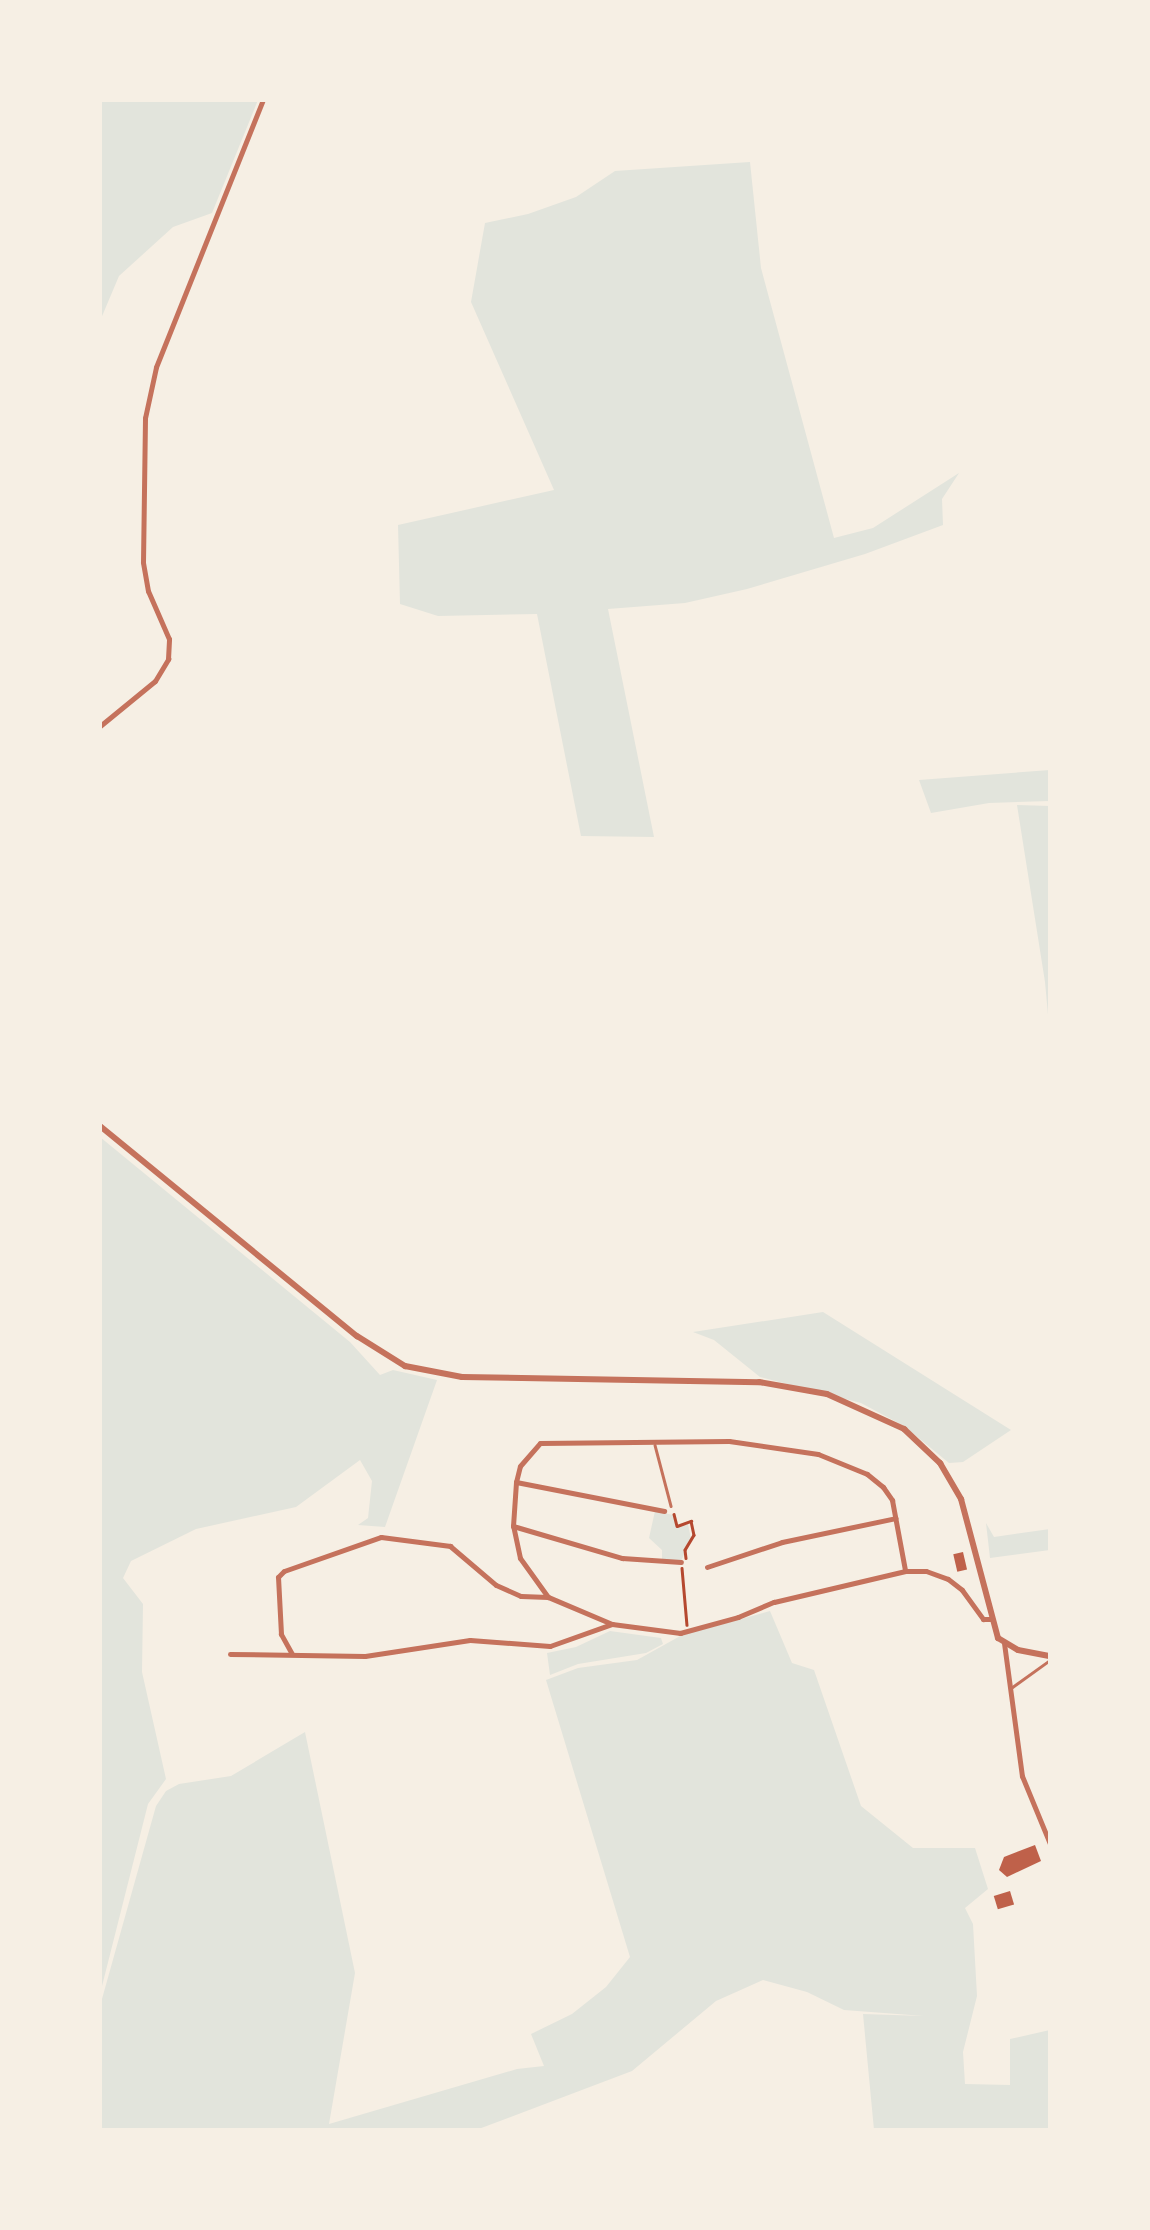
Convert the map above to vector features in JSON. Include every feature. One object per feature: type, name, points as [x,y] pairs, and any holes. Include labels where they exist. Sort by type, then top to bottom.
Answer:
[{"type":"street","points":[[100,726],[155,682],[168,659],[168,639],[148,591],[143,562],[145,418],[156,367],[263,100]]},
{"type":"street","points":[[100,1126],[358,1336],[405,1366],[462,1377],[760,1382],[826,1394],[904,1430],[940,1463],[961,1499],[990,1619],[1004,1643],[1022,1776],[1050,1844]]},
{"type":"street","points":[[548,1597],[520,1558],[513,1526],[520,1466],[540,1443],[729,1441],[818,1454],[876,1480],[892,1500],[905,1571]]},
{"type":"street","points":[[516,1482],[664,1511]]},
{"type":"street","points":[[707,1567],[782,1542],[896,1518]]},
{"type":"street","points":[[513,1526],[622,1558],[681,1562]]},
{"type":"street","points":[[292,1654],[281,1634],[278,1577],[284,1571],[382,1538],[450,1546],[496,1584],[520,1596],[548,1597],[612,1624],[680,1633],[738,1618],[774,1602],[905,1571],[926,1570],[948,1579],[962,1590],[984,1619],[990,1619]]},
{"type":"street","points":[[230,1654],[364,1656],[470,1640],[550,1646],[612,1624]]},
{"type":"street","points":[[1004,1643],[1050,1659]]},
{"type":"lane","points":[[654,1441],[671,1506]]},
{"type":"lane","points":[[1010,1689],[1050,1659]]},
{"type":"path","points":[[671,1506],[677,1526],[690,1522],[694,1535],[681,1562]]},
{"type":"path","points":[[683,1573],[687,1622]]},
{"type":"shaded area","points":[[100,100],[258,100],[212,213],[173,227],[119,276],[100,321]]},
{"type":"shaded area","points":[[750,162],[761,268],[834,538],[873,528],[959,473],[942,499],[943,525],[865,554],[747,589],[685,603],[608,609],[654,837],[581,836],[537,614],[438,616],[400,604],[398,525],[554,490],[471,302],[485,223],[528,214],[576,197],[615,171]]},
{"type":"shaded area","points":[[1050,770],[1050,801],[989,803],[931,813],[919,780]]},
{"type":"shaded area","points":[[1017,805],[1050,806],[1050,1036],[1045,982]]},
{"type":"shaded area","points":[[100,1137],[350,1342],[380,1375],[393,1370],[437,1380],[385,1527],[358,1525],[368,1518],[372,1481],[360,1460],[296,1507],[196,1529],[131,1561],[123,1578],[143,1604],[142,1672],[166,1779],[148,1804],[100,1994]]},
{"type":"shaded area","points":[[823,1312],[1011,1430],[963,1462],[949,1463],[904,1426],[861,1403],[760,1377],[714,1340],[693,1332]]},
{"type":"shaded area","points":[[655,1511],[673,1515],[677,1528],[688,1524],[691,1539],[681,1561],[662,1560],[662,1550],[649,1538]]},
{"type":"shaded area","points":[[986,1523],[994,1537],[1050,1529],[1050,1550],[990,1558]]},
{"type":"shaded area","points":[[770,1611],[792,1663],[814,1670],[861,1806],[913,1848],[975,1848],[988,1889],[965,1908],[973,1924],[977,1996],[963,2052],[965,2084],[1010,2085],[1010,2039],[1050,2030],[1050,2130],[874,2130],[863,2014],[924,2016],[844,2010],[807,1992],[763,1980],[716,2001],[632,2071],[476,2130],[100,2130],[100,2006],[156,1806],[166,1791],[179,1784],[231,1776],[305,1732],[355,1973],[329,2124],[517,2069],[544,2066],[531,2034],[572,2014],[606,1987],[630,1957],[546,1680],[578,1668],[637,1660],[682,1635]]},
{"type":"shaded area","points":[[610,1631],[661,1638],[663,1644],[646,1653],[578,1664],[550,1675],[547,1653],[576,1647]]},
{"type":"building","points":[[963,1552],[967,1570],[957,1572],[953,1554]]},
{"type":"building","points":[[1035,1845],[1041,1861],[1007,1877],[999,1870],[1004,1857]]},
{"type":"building","points":[[1010,1891],[1014,1904],[998,1909],[994,1896]]}]
